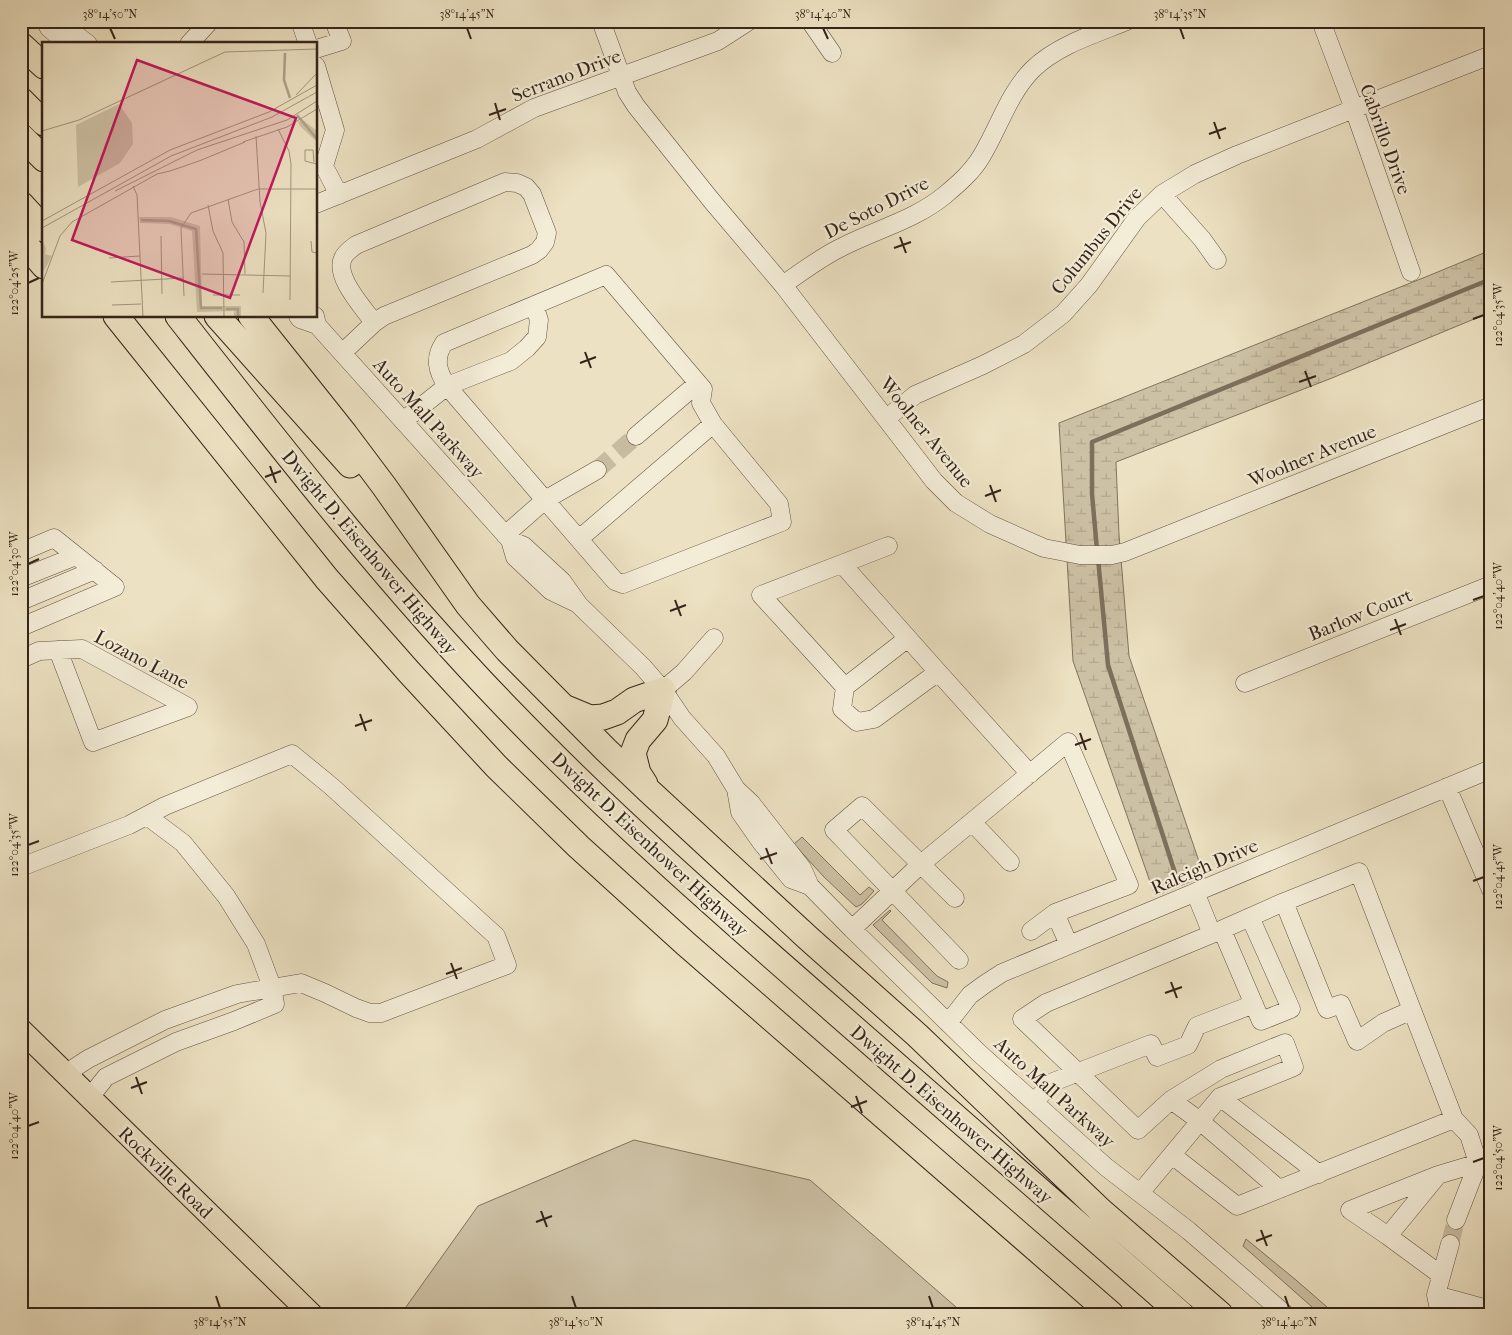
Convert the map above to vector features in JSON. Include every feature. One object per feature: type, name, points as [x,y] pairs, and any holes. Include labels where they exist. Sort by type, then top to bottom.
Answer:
[{"type":"highway","points":[[21,45],[42,64]]},
{"type":"highway","points":[[21,100],[42,121]]},
{"type":"highway","points":[[21,136],[42,157]]},
{"type":"highway","points":[[21,204],[42,227]]},
{"type":"highway","points":[[21,239],[42,264]]},
{"type":"highway","name":"Dwight D. Eisenhower Highway","points":[[180,318],[267,430],[376,563],[459,657],[554,756],[620,820],[734,924],[1182,1314]]},
{"type":"highway","points":[[219,318],[374,493],[428,549]]},
{"type":"highway","points":[[254,318],[350,442],[475,613],[507,650],[649,791],[808,938],[917,1035],[1101,1212],[1220,1314]]},
{"type":"highway","points":[[115,319],[326,579],[496,766],[579,847],[686,944],[1111,1314]]},
{"type":"highway","points":[[562,706],[590,718],[603,717],[617,712],[634,700],[663,690]]},
{"type":"highway","points":[[649,791],[638,773],[633,753],[638,740],[655,720],[663,690]]},
{"type":"main road","name":"Rockville Road","points":[[21,1030],[311,1314]]},
{"type":"street","points":[[45,21],[49,28],[65,42]]},
{"type":"street","points":[[58,21],[85,42]]},
{"type":"street","points":[[191,42],[210,21]]},
{"type":"street","points":[[300,21],[307,42]]},
{"type":"street","points":[[318,48],[342,41],[334,21]]},
{"type":"street","name":"Woolner Avenue","points":[[601,21],[627,92],[636,106],[711,200],[783,285],[934,480],[956,503],[990,524],[1044,548],[1080,555],[1104,555],[1125,552],[1491,406]]},
{"type":"street","name":"Serrano Drive","points":[[318,203],[477,139],[534,108],[718,41],[749,21]]},
{"type":"street","points":[[810,21],[832,53]]},
{"type":"street","name":"De Soto Drive","points":[[783,285],[839,248],[915,214],[943,197],[964,178],[981,158],[1015,91],[1033,69],[1058,51],[1084,38],[1127,21]]},
{"type":"street","name":"Cabrillo Drive","points":[[1321,21],[1411,272]]},
{"type":"street","name":"Columbus Drive","points":[[887,418],[915,395],[983,365],[1024,344],[1063,314],[1094,279],[1137,218],[1162,194],[1195,174],[1237,155],[1491,55]]},
{"type":"street","points":[[318,73],[335,130],[320,164],[339,195]]},
{"type":"street","points":[[342,353],[384,316],[532,255],[539,250],[545,242],[546,233],[532,194],[526,187],[517,183],[505,182],[356,245],[343,258],[341,267],[343,280],[374,323]]},
{"type":"street","points":[[1162,194],[1202,239],[1217,260]]},
{"type":"street","points":[[606,275],[703,389],[702,403],[713,424],[779,504],[782,522],[624,584],[615,581],[441,377],[438,362],[439,351],[444,343],[534,305],[606,275]]},
{"type":"street","points":[[404,421],[447,386],[512,361],[537,337],[539,320],[534,305]]},
{"type":"street","name":"Auto Mall Parkway","points":[[300,318],[316,321],[342,353],[507,537],[524,546],[556,575],[579,605],[643,667],[663,690],[682,718],[716,756],[736,788],[740,812],[791,879],[810,886],[948,1023],[1106,1167],[1189,1231],[1285,1314]]},
{"type":"street","points":[[636,436],[698,382]]},
{"type":"street","points":[[579,539],[713,424]]},
{"type":"street","points":[[507,537],[545,500],[597,470]]},
{"type":"street","points":[[21,552],[54,538],[115,586],[21,627]]},
{"type":"street","points":[[845,687],[761,596],[888,546]]},
{"type":"street","points":[[21,578],[76,556]]},
{"type":"street","points":[[842,564],[1030,774]]},
{"type":"street","points":[[21,601],[94,570]]},
{"type":"street","name":"Barlow Court","points":[[1245,683],[1491,584]]},
{"type":"street","points":[[663,690],[684,672],[714,638]]},
{"type":"street","points":[[908,638],[845,687],[842,709],[857,722],[874,719],[938,672]]},
{"type":"street","name":"Lozano Lane","points":[[21,659],[40,652],[58,650],[82,649],[188,708],[93,742],[58,650]]},
{"type":"street","points":[[852,929],[921,864],[1068,742],[1129,885],[1055,913],[1031,931]]},
{"type":"street","points":[[21,867],[129,825],[166,806],[292,754],[331,786],[496,936],[506,965],[381,1013],[370,1013],[356,1008],[301,983],[237,994],[165,1020],[88,1059],[65,1074]]},
{"type":"street","name":"Raleigh Drive","points":[[948,1023],[970,996],[1002,973],[1491,769]]},
{"type":"street","points":[[1447,787],[1491,890]]},
{"type":"street","points":[[955,898],[862,806],[834,830],[959,960]]},
{"type":"street","points":[[90,1097],[106,1077],[176,1042],[234,1022],[275,1004],[272,987],[256,944],[226,896],[183,843],[147,816]]},
{"type":"street","points":[[972,822],[1010,862]]},
{"type":"street","points":[[1140,1193],[1220,1098],[1294,1067],[1285,1043],[1221,1069],[1171,1100],[1138,1130],[1076,1073],[1022,1019],[1046,1002],[1359,872],[1454,1119],[1469,1135],[1486,1161]]},
{"type":"street","points":[[1195,892],[1254,1004],[1261,1021],[1291,1009],[1250,917]]},
{"type":"street","points":[[1284,902],[1327,1009],[1341,1004],[1357,1041],[1384,1023],[1412,1010]]},
{"type":"street","points":[[1055,913],[1069,945]]},
{"type":"street","points":[[1034,1102],[1053,1082],[1151,1044],[1157,1057],[1188,1045],[1197,1026],[1254,1004]]},
{"type":"street","points":[[1220,1098],[1319,1174]]},
{"type":"street","points":[[1171,1100],[1200,1121],[1279,1189]]},
{"type":"street","points":[[1172,1155],[1238,1206],[1454,1119]]},
{"type":"street","points":[[1441,1275],[1350,1210],[1438,1175],[1486,1161]]},
{"type":"street","points":[[1456,1220],[1486,1161]]},
{"type":"street","points":[[1388,1236],[1438,1175]]},
{"type":"street","points":[[1440,1314],[1436,1295],[1450,1244]]},
{"type":"street","points":[[1436,1295],[1491,1310]]},
{"type":"green space","points":[[1491,250],[1491,312],[1332,378],[1116,462],[1119,535],[1129,656],[1204,876],[1155,896],[1073,661],[1059,423]]},
{"type":"green space","points":[[802,837],[860,895],[869,887],[874,891],[862,904],[856,907],[824,877],[794,844]]},
{"type":"green space","points":[[890,910],[882,920],[937,976],[948,982],[947,988],[932,983],[873,925]]},
{"type":"green space","points":[[634,1140],[810,1180],[964,1314],[401,1314],[478,1206]]},
{"type":"green space","points":[[1246,1239],[1335,1314],[1320,1314],[1243,1246]]},
{"type":"waterway","points":[[1097,550],[1092,494],[1092,442],[1491,279]]},
{"type":"waterway","points":[[1098,558],[1108,665],[1175,873]]},
{"type":"tunnel","points":[[597,470],[636,436]]},
{"type":"tunnel","points":[[1450,1244],[1456,1220]]}]
